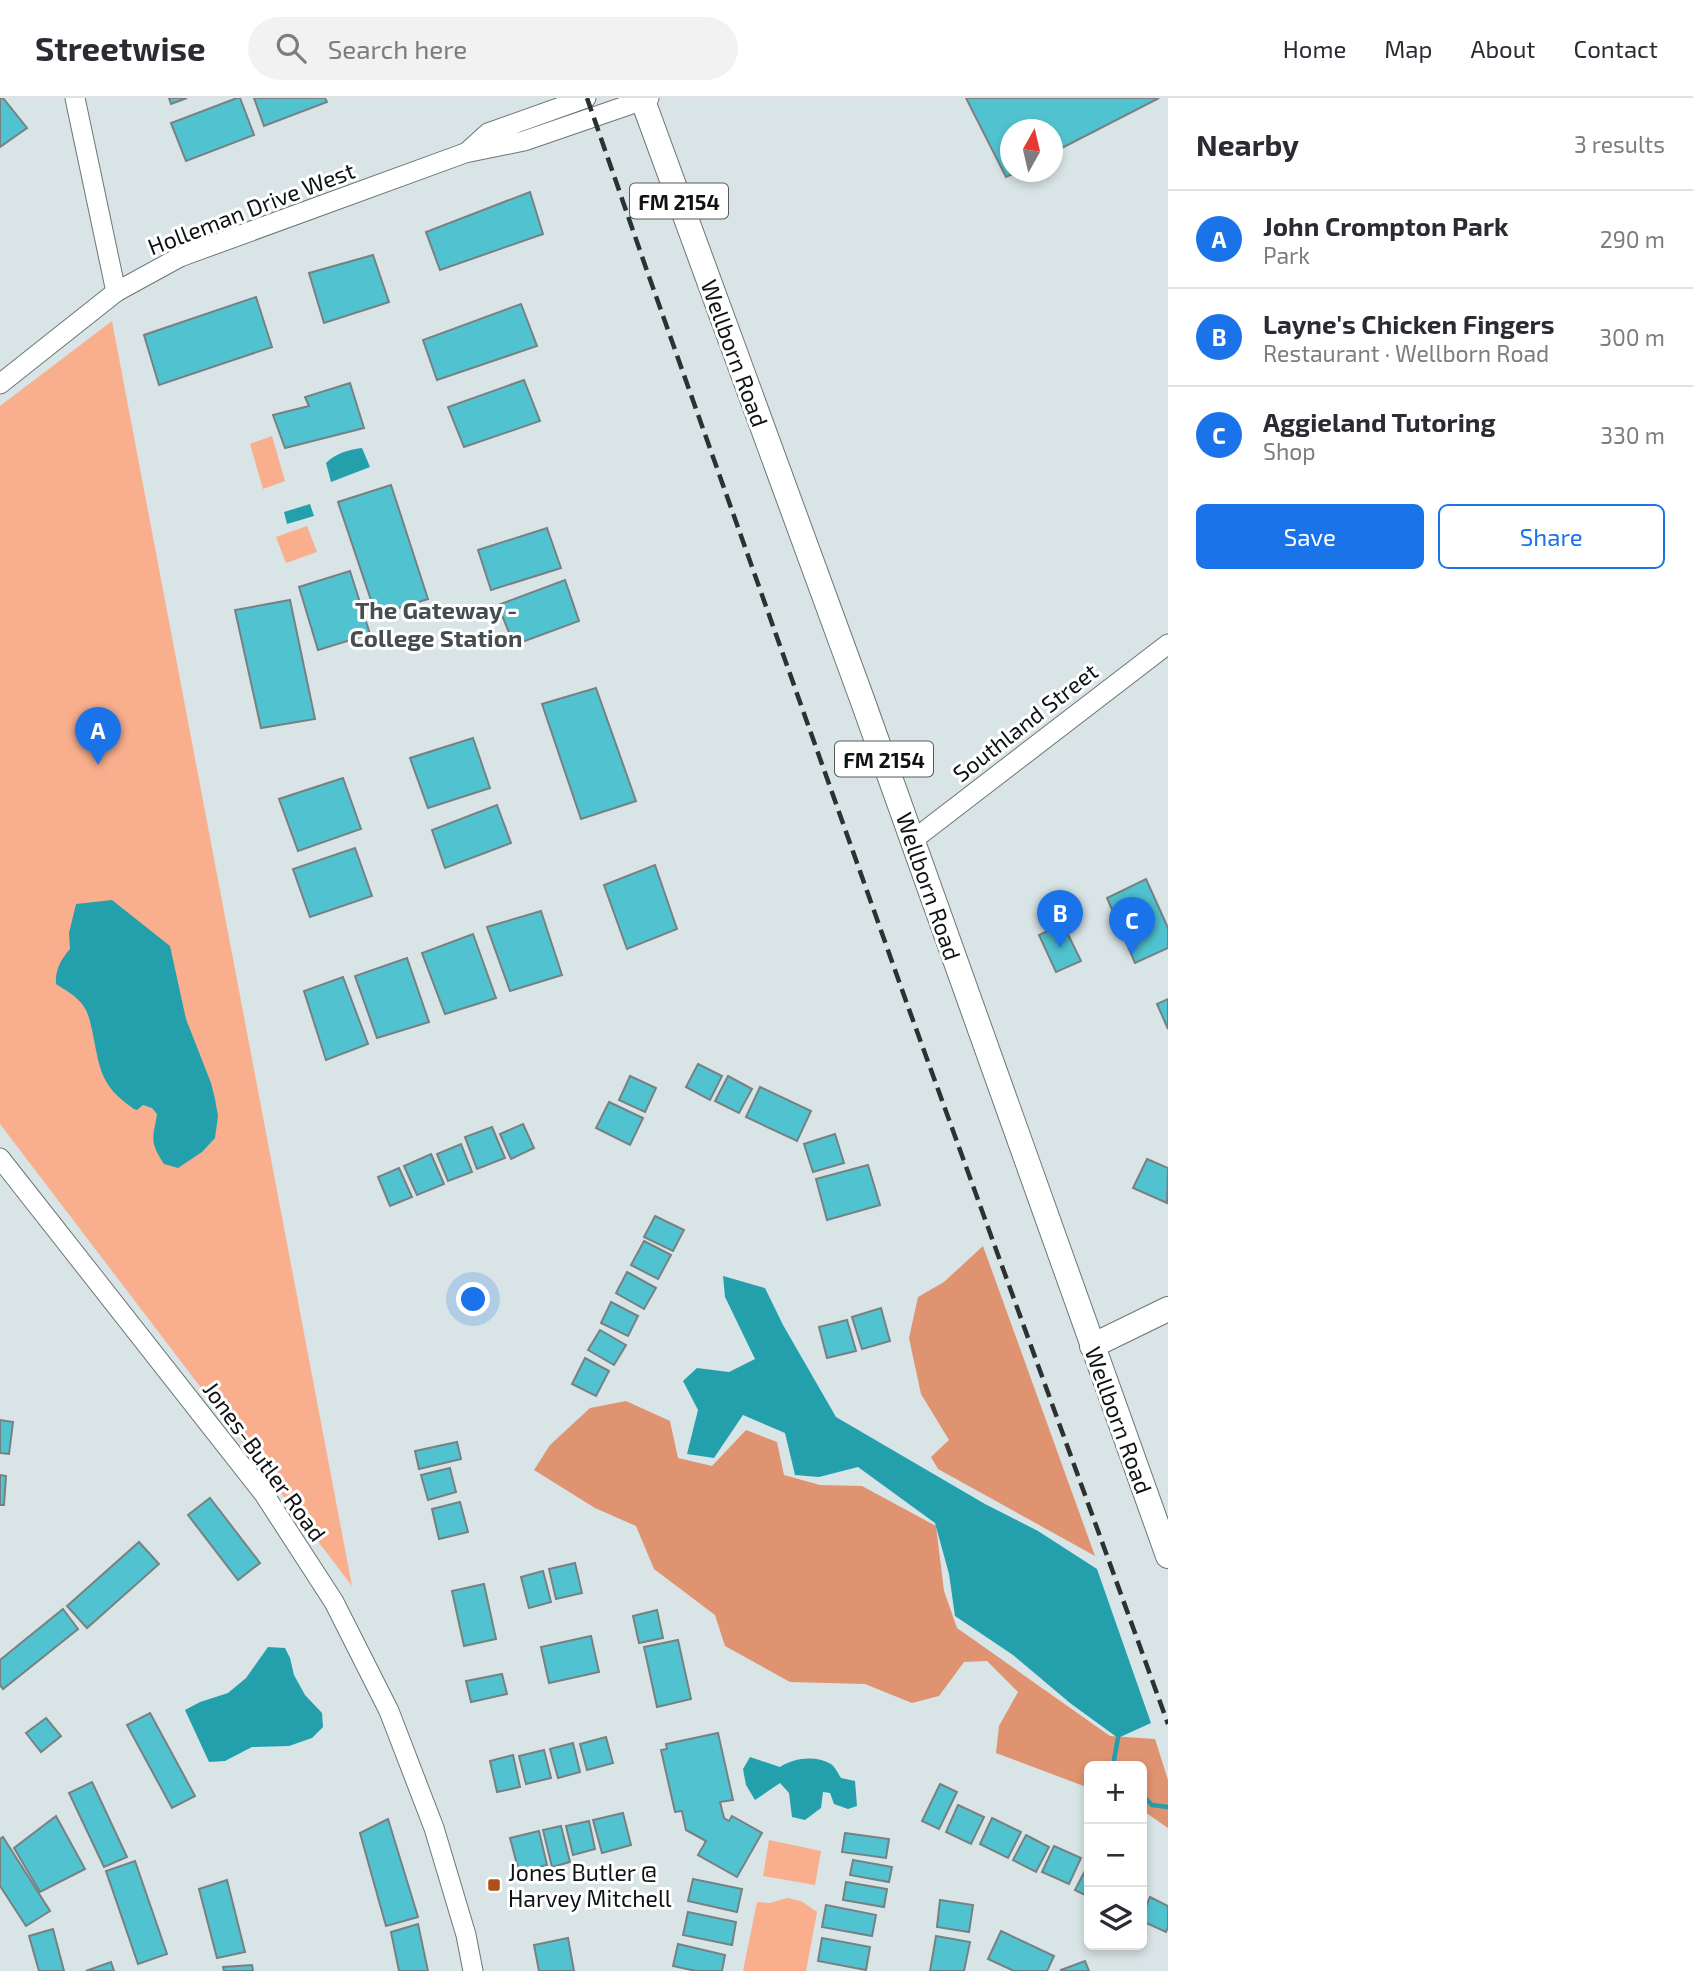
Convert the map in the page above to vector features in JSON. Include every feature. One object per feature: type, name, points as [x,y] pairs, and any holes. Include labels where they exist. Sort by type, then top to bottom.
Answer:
[{"type":"main road","name":"Wellborn Road","points":[[644,99],[913,840],[1168,1556]]},
{"type":"main road","points":[[1092,1346],[1168,1309]]},
{"type":"street","points":[[75,98],[116,292]]},
{"type":"street","name":"Holleman Drive West","points":[[465,153],[488,133],[586,98]]},
{"type":"street","name":"Holleman Drive West","points":[[0,384],[116,292],[180,257],[465,153],[524,141],[644,99]]},
{"type":"street","name":"Southland Street","points":[[913,840],[1168,644]]},
{"type":"street","name":"Jones-Butler Road","points":[[0,1158],[264,1494],[334,1602],[389,1711],[434,1828],[466,1935],[473,1971]]},
{"type":"shaded area","points":[[112,321],[352,1586],[0,1124],[0,406]]},
{"type":"shaded area","points":[[272,436],[285,481],[263,489],[250,444]]},
{"type":"shaded area","points":[[307,526],[317,552],[286,563],[276,537]]},
{"type":"shaded area","points":[[983,1246],[1095,1556],[938,1469],[931,1457],[949,1440],[921,1394],[909,1338],[918,1297],[944,1282]]},
{"type":"shaded area","points":[[626,1401],[670,1421],[678,1458],[712,1466],[746,1430],[777,1442],[784,1475],[820,1485],[862,1486],[936,1526],[944,1591],[957,1628],[1110,1736],[1155,1739],[1168,1780],[1168,1828],[1147,1813],[1147,1761],[1084,1761],[1084,1786],[996,1753],[999,1726],[1018,1692],[987,1661],[964,1662],[939,1696],[912,1703],[865,1684],[790,1682],[725,1646],[715,1615],[654,1569],[636,1526],[595,1508],[534,1470],[550,1445],[590,1408]]},
{"type":"shaded area","points":[[769,1840],[821,1851],[815,1885],[763,1876]]},
{"type":"shaded area","points":[[787,1898],[801,1901],[817,1912],[806,1971],[743,1971],[757,1902],[770,1903]]},
{"type":"water","points":[[362,448],[370,467],[331,482],[326,463],[342,452]]},
{"type":"water","points":[[310,504],[314,516],[287,524],[284,512]]},
{"type":"water","points":[[112,900],[170,946],[186,1019],[215,1099],[218,1116],[215,1138],[202,1152],[178,1168],[164,1164],[154,1145],[157,1114],[152,1108],[143,1105],[137,1110],[134,1109],[107,1083],[86,1010],[76,998],[56,984],[59,965],[70,949],[69,933],[76,904]]},
{"type":"water","points":[[723,1276],[765,1288],[836,1417],[985,1504],[1038,1531],[1097,1569],[1151,1723],[1118,1738],[1070,1703],[1013,1655],[955,1616],[949,1574],[935,1523],[858,1467],[819,1477],[795,1475],[785,1433],[743,1415],[714,1458],[687,1454],[698,1410],[683,1381],[697,1368],[729,1372],[755,1359],[725,1297]]},
{"type":"water","points":[[268,1647],[285,1648],[294,1675],[305,1695],[322,1713],[323,1727],[312,1738],[289,1746],[252,1747],[225,1761],[209,1762],[185,1710],[228,1693],[246,1678]]},
{"type":"water","points":[[750,1757],[780,1767],[805,1759],[825,1761],[835,1768],[841,1778],[855,1781],[857,1806],[848,1809],[834,1804],[830,1793],[823,1792],[821,1808],[805,1820],[792,1817],[789,1793],[780,1783],[755,1800],[746,1785],[743,1769]]},
{"type":"building","points":[[0,98],[3,98],[27,128],[0,147]]},
{"type":"building","points":[[169,98],[187,98],[171,104]]},
{"type":"building","points":[[240,98],[254,135],[186,161],[171,123]]},
{"type":"building","points":[[254,98],[325,98],[327,102],[264,126]]},
{"type":"building","points":[[966,98],[1159,98],[1063,147],[1063,119],[1000,119],[1000,165]]},
{"type":"building","points":[[530,192],[543,234],[440,270],[426,232]]},
{"type":"building","points":[[373,255],[389,302],[324,323],[309,273]]},
{"type":"building","points":[[256,297],[272,347],[159,385],[144,335]]},
{"type":"building","points":[[521,304],[537,346],[437,380],[423,340]]},
{"type":"building","points":[[524,380],[540,421],[464,447],[448,407]]},
{"type":"building","points":[[350,383],[364,428],[285,448],[273,415],[309,406],[305,397]]},
{"type":"building","points":[[391,485],[428,599],[376,615],[338,502]]},
{"type":"building","points":[[547,528],[561,568],[491,590],[478,550]]},
{"type":"building","points":[[350,571],[370,634],[318,650],[299,587]]},
{"type":"building","points":[[565,580],[579,621],[514,645],[498,605]]},
{"type":"building","points":[[290,600],[315,719],[261,728],[235,610]]},
{"type":"building","points":[[596,688],[636,801],[581,819],[542,704]]},
{"type":"building","points":[[473,738],[490,788],[428,808],[410,758]]},
{"type":"building","points":[[343,778],[361,829],[298,851],[279,799]]},
{"type":"building","points":[[497,805],[511,843],[445,868],[432,830]]},
{"type":"building","points":[[355,848],[372,896],[310,917],[293,869]]},
{"type":"building","points":[[655,865],[677,929],[627,949],[604,885]]},
{"type":"building","points":[[1146,879],[1168,928],[1168,948],[1135,963],[1107,898]]},
{"type":"building","points":[[541,911],[562,975],[510,991],[487,927]]},
{"type":"building","points":[[1063,924],[1081,961],[1056,972],[1039,935]]},
{"type":"building","points":[[473,934],[496,998],[445,1014],[422,953]]},
{"type":"building","points":[[407,958],[429,1022],[377,1038],[355,976]]},
{"type":"building","points":[[343,977],[368,1044],[326,1060],[304,991]]},
{"type":"building","points":[[1168,999],[1168,1029],[1157,1004]]},
{"type":"building","points":[[698,1064],[722,1076],[710,1100],[686,1087]]},
{"type":"building","points":[[630,1076],[656,1088],[645,1112],[619,1100]]},
{"type":"building","points":[[728,1076],[752,1089],[739,1113],[715,1101]]},
{"type":"building","points":[[760,1087],[811,1111],[797,1141],[746,1117]]},
{"type":"building","points":[[609,1102],[643,1118],[630,1145],[596,1128]]},
{"type":"building","points":[[523,1124],[534,1148],[511,1159],[500,1134]]},
{"type":"building","points":[[492,1127],[505,1158],[477,1169],[465,1137]]},
{"type":"building","points":[[835,1134],[844,1163],[813,1172],[804,1144]]},
{"type":"building","points":[[461,1144],[472,1172],[448,1181],[437,1154]]},
{"type":"building","points":[[431,1154],[444,1184],[417,1195],[404,1166]]},
{"type":"building","points":[[1147,1159],[1168,1168],[1167,1203],[1133,1188]]},
{"type":"building","points":[[868,1165],[880,1205],[827,1220],[816,1179]]},
{"type":"building","points":[[399,1168],[412,1197],[390,1206],[378,1177]]},
{"type":"building","points":[[655,1216],[684,1230],[673,1251],[644,1237]]},
{"type":"building","points":[[644,1241],[671,1255],[658,1279],[631,1265]]},
{"type":"building","points":[[627,1272],[656,1288],[644,1309],[616,1293]]},
{"type":"building","points":[[611,1302],[638,1316],[628,1336],[601,1323]]},
{"type":"building","points":[[881,1308],[890,1341],[862,1349],[852,1317]]},
{"type":"building","points":[[847,1320],[856,1351],[827,1358],[819,1327]]},
{"type":"building","points":[[600,1330],[626,1345],[614,1365],[588,1350]]},
{"type":"building","points":[[585,1358],[609,1371],[596,1396],[572,1384]]},
{"type":"building","points":[[0,1420],[13,1422],[9,1454],[0,1453]]},
{"type":"building","points":[[457,1442],[461,1459],[419,1469],[415,1451]]},
{"type":"building","points":[[450,1468],[456,1492],[428,1500],[421,1475]]},
{"type":"building","points":[[0,1475],[6,1476],[4,1505],[0,1505]]},
{"type":"building","points":[[210,1498],[260,1563],[238,1580],[188,1515]]},
{"type":"building","points":[[460,1502],[468,1532],[439,1539],[432,1509]]},
{"type":"building","points":[[139,1542],[159,1564],[87,1628],[67,1606]]},
{"type":"building","points":[[575,1563],[582,1593],[556,1599],[549,1569]]},
{"type":"building","points":[[543,1571],[551,1602],[529,1608],[521,1577]]},
{"type":"building","points":[[484,1584],[496,1639],[464,1646],[452,1591]]},
{"type":"building","points":[[63,1609],[78,1629],[3,1689],[0,1685],[0,1660]]},
{"type":"building","points":[[657,1610],[663,1638],[639,1643],[633,1616]]},
{"type":"building","points":[[591,1636],[599,1672],[549,1683],[541,1647]]},
{"type":"building","points":[[678,1640],[691,1699],[657,1707],[644,1647]]},
{"type":"building","points":[[502,1674],[507,1694],[471,1702],[466,1681]]},
{"type":"building","points":[[150,1713],[195,1796],[172,1808],[127,1725]]},
{"type":"building","points":[[46,1718],[61,1736],[41,1752],[26,1733]]},
{"type":"building","points":[[718,1733],[733,1800],[720,1802],[724,1818],[729,1821],[732,1816],[762,1833],[737,1877],[698,1855],[706,1841],[686,1830],[682,1811],[675,1812],[661,1750],[667,1749],[666,1744]]},
{"type":"building","points":[[606,1737],[613,1763],[587,1770],[580,1744]]},
{"type":"building","points":[[573,1743],[580,1772],[558,1778],[550,1749]]},
{"type":"building","points":[[544,1750],[551,1778],[526,1784],[519,1756]]},
{"type":"building","points":[[513,1755],[520,1787],[497,1792],[490,1761]]},
{"type":"building","points":[[92,1782],[127,1857],[104,1867],[69,1793]]},
{"type":"building","points":[[940,1784],[957,1792],[939,1829],[922,1821]]},
{"type":"building","points":[[958,1805],[984,1817],[971,1844],[946,1832]]},
{"type":"building","points":[[623,1813],[631,1845],[602,1853],[593,1820]]},
{"type":"building","points":[[56,1816],[85,1869],[40,1892],[14,1848]]},
{"type":"building","points":[[992,1818],[1021,1832],[1008,1858],[980,1844]]},
{"type":"building","points":[[388,1819],[418,1917],[386,1926],[360,1833]]},
{"type":"building","points":[[589,1821],[595,1849],[573,1855],[566,1826]]},
{"type":"building","points":[[561,1826],[570,1862],[552,1867],[543,1830]]},
{"type":"building","points":[[539,1831],[547,1865],[519,1872],[510,1838]]},
{"type":"building","points":[[845,1833],[889,1839],[886,1858],[842,1852]]},
{"type":"building","points":[[1026,1835],[1049,1847],[1036,1872],[1013,1860]]},
{"type":"building","points":[[3,1837],[50,1911],[26,1926],[0,1886],[0,1839]]},
{"type":"building","points":[[1054,1846],[1081,1858],[1069,1884],[1042,1872]]},
{"type":"building","points":[[853,1860],[892,1867],[889,1882],[850,1875]]},
{"type":"building","points":[[135,1861],[167,1954],[138,1964],[106,1871]]},
{"type":"building","points":[[1084,1873],[1084,1894],[1075,1890]]},
{"type":"building","points":[[693,1879],[742,1889],[737,1912],[688,1901]]},
{"type":"building","points":[[227,1880],[245,1952],[217,1958],[199,1889]]},
{"type":"building","points":[[846,1882],[887,1889],[884,1907],[843,1900]]},
{"type":"building","points":[[1150,1897],[1168,1906],[1166,1932],[1147,1923],[1147,1904]]},
{"type":"building","points":[[940,1900],[973,1905],[969,1932],[937,1927]]},
{"type":"building","points":[[826,1905],[876,1915],[872,1936],[822,1927]]},
{"type":"building","points":[[688,1912],[736,1922],[732,1945],[683,1935]]},
{"type":"building","points":[[418,1924],[428,1971],[399,1971],[391,1932]]},
{"type":"building","points":[[53,1929],[64,1971],[39,1971],[29,1936]]},
{"type":"building","points":[[1001,1931],[1054,1956],[1047,1971],[1014,1971],[988,1959]]},
{"type":"building","points":[[936,1936],[970,1942],[964,1971],[930,1971]]},
{"type":"building","points":[[568,1938],[574,1971],[539,1971],[534,1945]]},
{"type":"building","points":[[822,1938],[870,1947],[866,1970],[818,1961]]},
{"type":"building","points":[[678,1944],[725,1955],[722,1971],[696,1971],[673,1966]]},
{"type":"building","points":[[1085,1961],[1089,1971],[1061,1970]]},
{"type":"building","points":[[111,1962],[114,1971],[86,1971]]},
{"type":"building","points":[[252,1965],[253,1971],[224,1971],[223,1967]]},
{"type":"waterway","points":[[1114,1761],[1118,1738]]},
{"type":"waterway","points":[[1147,1800],[1152,1805],[1168,1807]]},
{"type":"railway","points":[[587,98],[906,1001],[1168,1724]]},
{"type":"place","name":"John Crompton Park","points":[[98,765]]},
{"type":"place","name":"Layne's Chicken Fingers","points":[[1060,948]]},
{"type":"place","name":"Aggieland Tutoring","points":[[1132,955]]},
{"type":"place","name":"Jones Butler @ Harvey Mitchell","points":[[494,1885]]},
{"type":"district","name":"The Gateway - College Station","points":[[436,623]]}]
